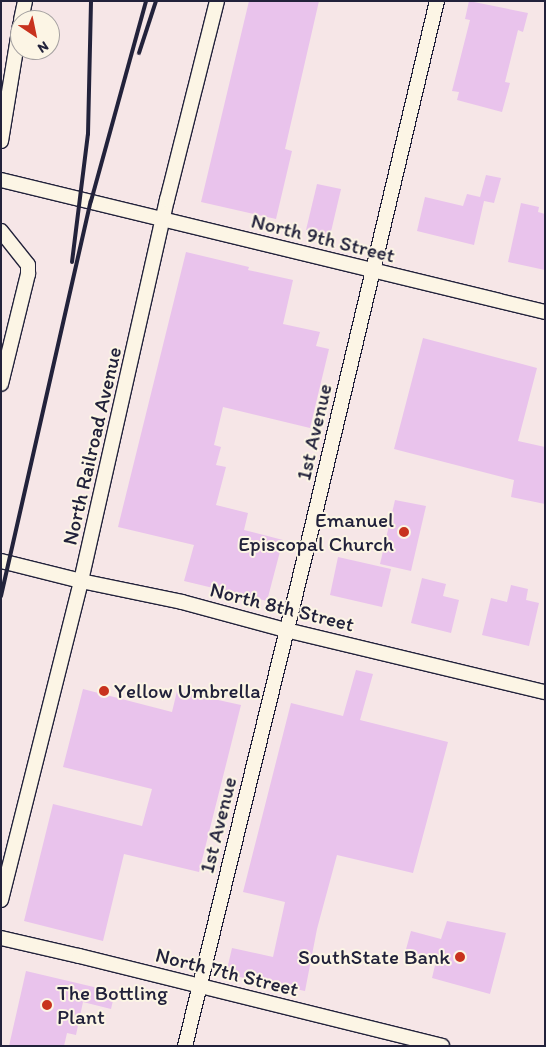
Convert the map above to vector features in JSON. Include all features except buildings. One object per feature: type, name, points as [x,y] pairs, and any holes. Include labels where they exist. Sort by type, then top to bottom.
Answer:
[{"type":"street","name":"North Railroad Avenue","points":[[1,900],[81,581],[163,220],[217,1]]},
{"type":"street","name":"1st Avenue","points":[[185,1046],[437,1]]},
{"type":"street","points":[[1,141],[14,60]]},
{"type":"street","name":"North 9th Street","points":[[1,180],[545,312]]},
{"type":"street","points":[[1,231],[28,265],[28,274],[1,384]]},
{"type":"street","name":"North 8th Street","points":[[5,562],[81,581],[182,602],[286,630],[545,692]]},
{"type":"street","name":"North 7th Street","points":[[1,938],[442,1046]]},
{"type":"railway","points":[[72,262],[88,134],[91,1]]},
{"type":"railway","points":[[1,596],[91,201],[146,1]]},
{"type":"railway","points":[[139,53],[156,1]]},
{"type":"place","name":"Emanuel Episcopal Church","points":[[404,532]]},
{"type":"place","name":"Yellow Umbrella","points":[[104,691]]},
{"type":"place","name":"SouthState Bank","points":[[460,957]]},
{"type":"place","name":"The Bottling Plant","points":[[47,1005]]}]
